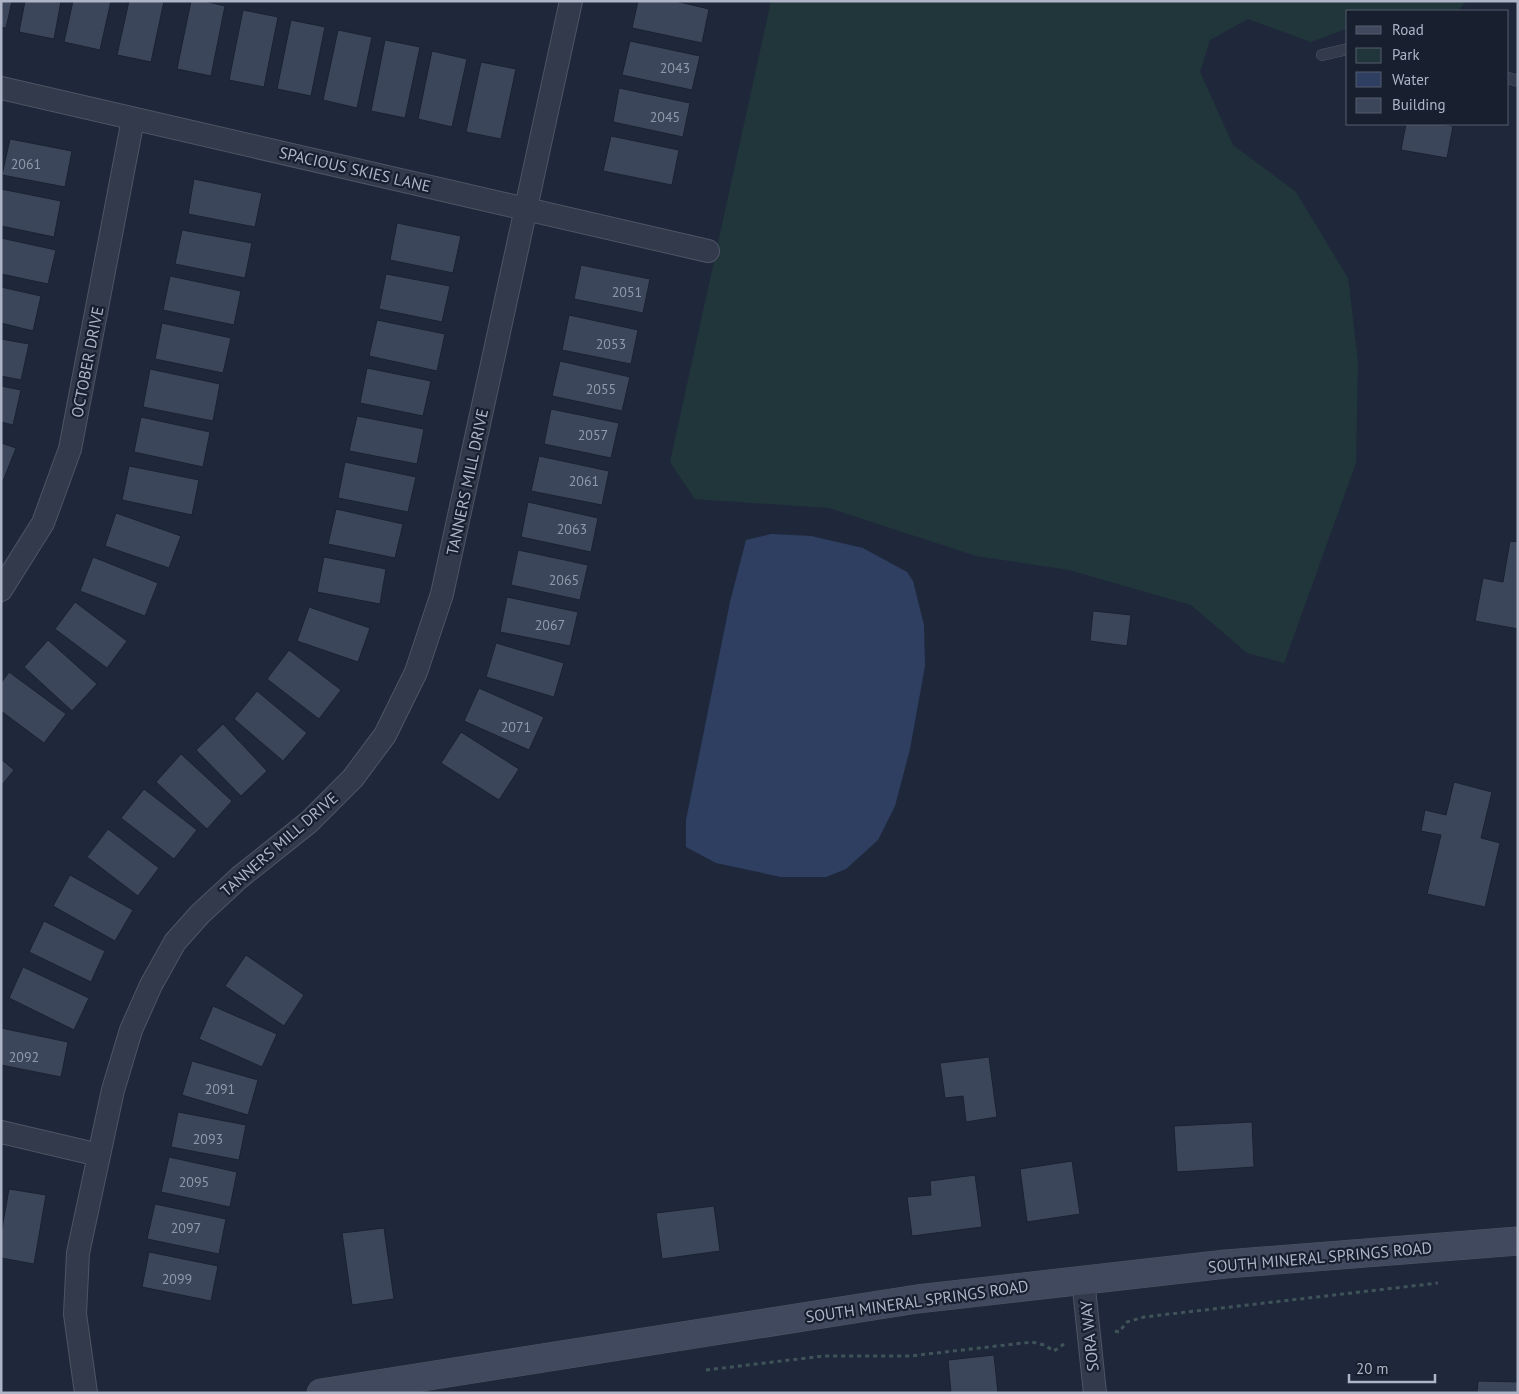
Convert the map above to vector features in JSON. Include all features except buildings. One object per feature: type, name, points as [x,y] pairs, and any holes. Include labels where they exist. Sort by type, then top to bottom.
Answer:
[{"type":"street","name":"TANNERS MILL DRIVE","points":[[86,1393],[75,1314],[78,1253],[113,1090],[131,1030],[151,985],[175,942],[200,914],[240,877],[309,822],[353,778],[385,735],[416,672],[442,594],[572,1]]},
{"type":"street","name":"SPACIOUS SKIES LANE","points":[[1,88],[708,251]]},
{"type":"street","name":"OCTOBER DRIVE","points":[[1,590],[43,523],[70,450],[133,119]]},
{"type":"street","points":[[1,1132],[99,1155]]},
{"type":"street","name":"SOUTH MINERAL SPRINGS ROAD","points":[[321,1393],[916,1299],[1226,1264],[1518,1241]]},
{"type":"street","name":"SORA WAY","points":[[1083,1279],[1095,1393]]},
{"type":"lane","points":[[1322,55],[1346,49]]},
{"type":"path","points":[[1109,1328],[1119,1332],[1127,1322],[1144,1317],[1438,1283]]},
{"type":"path","points":[[706,1370],[824,1356],[910,1356],[1032,1342],[1044,1345],[1054,1351],[1063,1344]]},
{"type":"green space","points":[[771,1],[1466,1],[1459,10],[1346,10],[1346,30],[1311,42],[1248,19],[1210,40],[1200,72],[1233,145],[1296,192],[1348,278],[1358,361],[1356,463],[1284,663],[1247,653],[1191,605],[1069,570],[976,556],[829,508],[695,499],[670,462]]},
{"type":"water","points":[[771,534],[811,536],[863,548],[907,572],[913,581],[924,625],[925,666],[910,749],[895,806],[878,840],[846,869],[826,877],[781,877],[716,863],[686,847],[686,820],[730,602],[746,540]]}]
